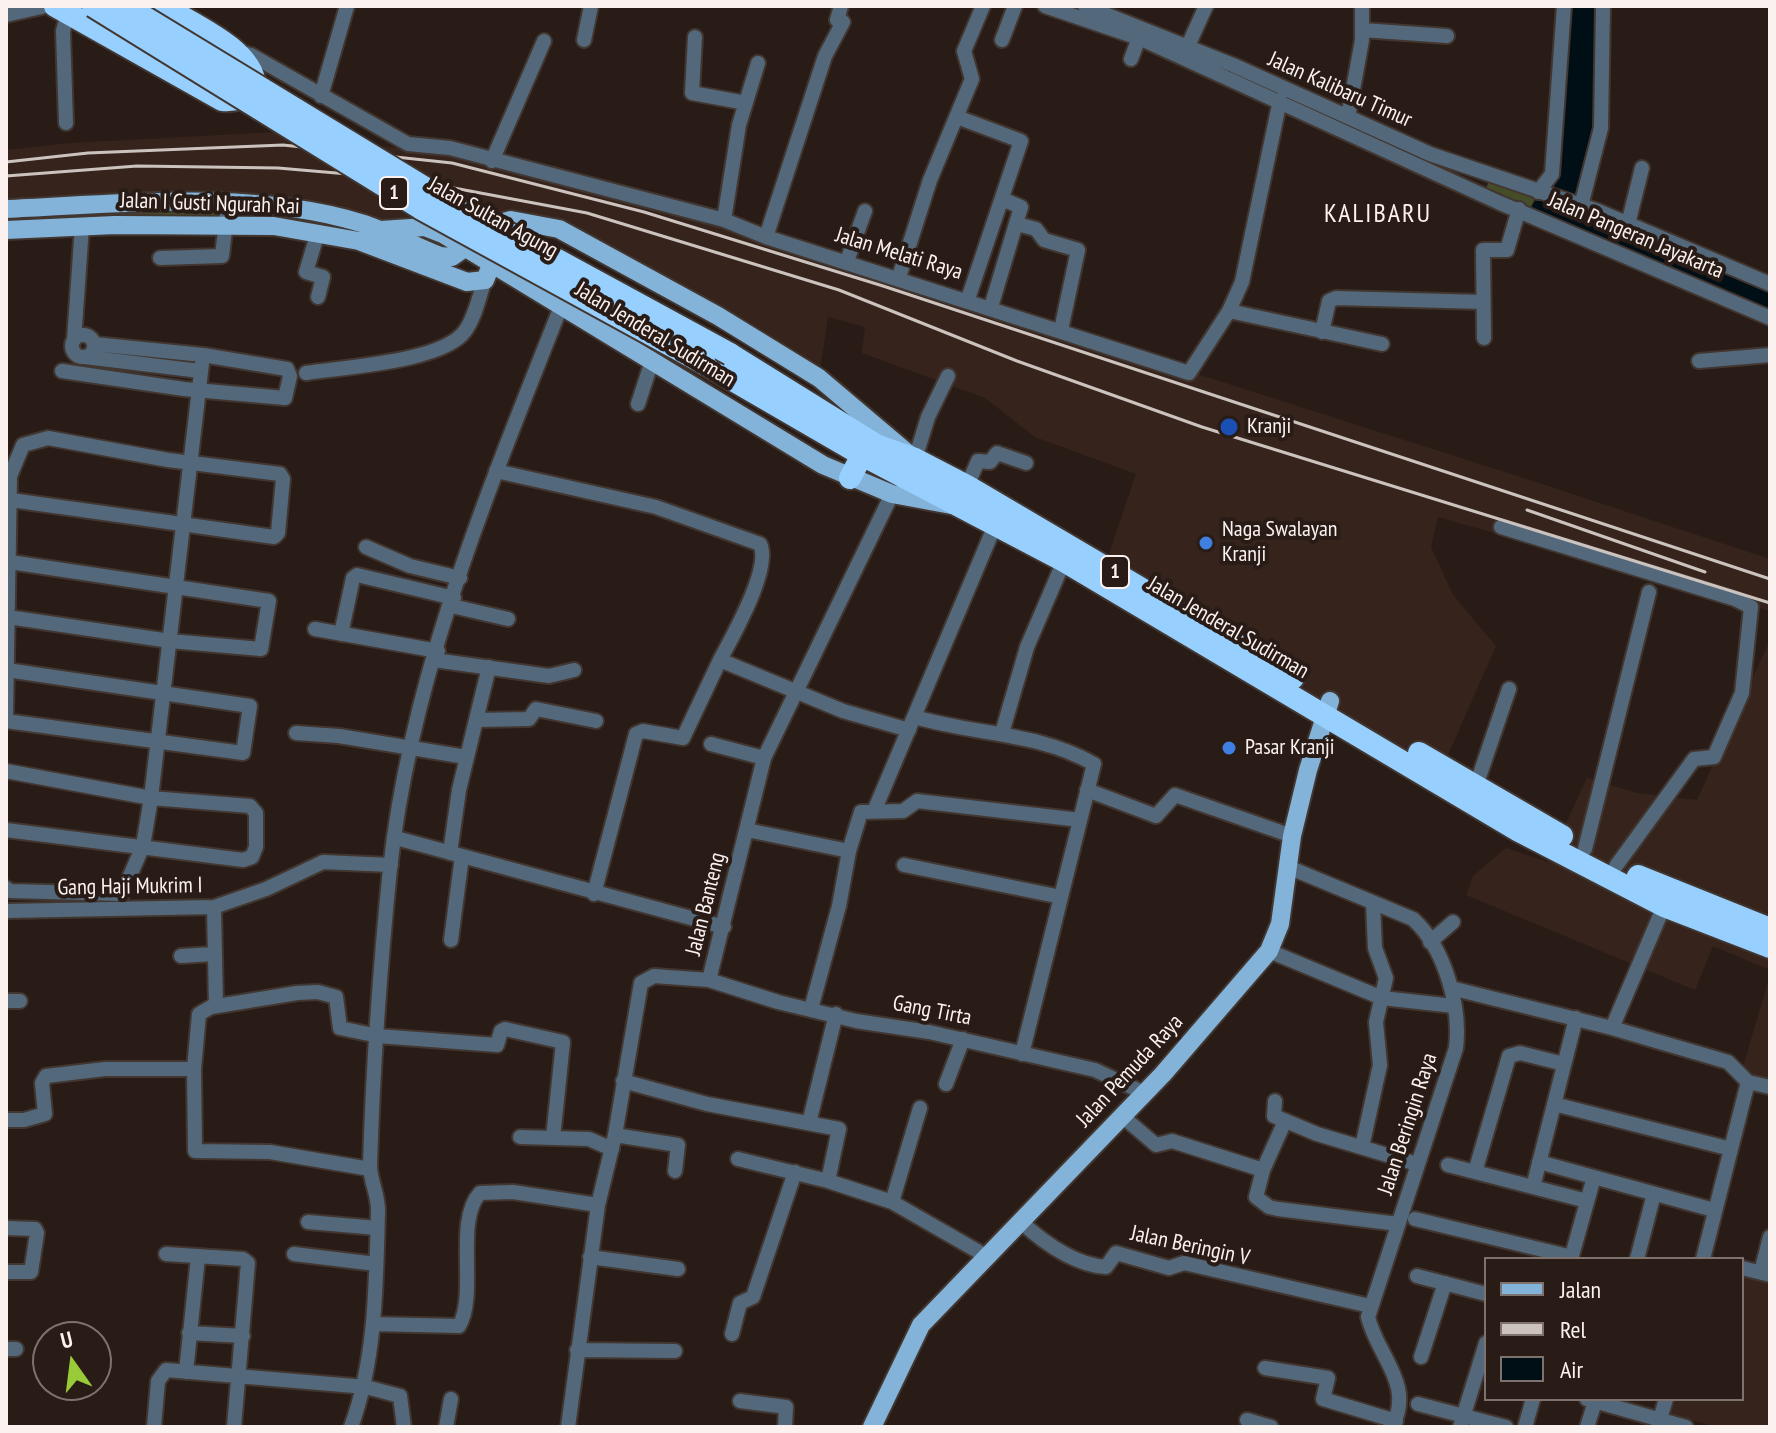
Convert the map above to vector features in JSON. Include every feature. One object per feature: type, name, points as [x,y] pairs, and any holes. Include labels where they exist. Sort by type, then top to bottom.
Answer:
[{"type":"highway","name":"Jalan Sultan Agung","points":[[93,6],[420,208],[705,364],[964,496]]},
{"type":"highway","name":"Jalan Sultan Agung","points":[[126,6],[425,188],[730,354],[870,450]]},
{"type":"highway","points":[[62,10],[222,100],[243,98],[255,85],[251,69],[233,50],[170,7]]},
{"type":"highway","points":[[850,478],[870,450]]},
{"type":"highway","name":"Jalan Jenderal Sudirman","points":[[870,450],[915,459],[996,523],[1476,786],[1509,815],[1680,896],[1770,929]]},
{"type":"highway","name":"Jalan Jenderal Sudirman","points":[[964,496],[1664,906],[1770,947]]},
{"type":"main road","name":"Jalan I Gusti Ngurah Rai","points":[[6,209],[228,204],[315,212],[378,230],[440,256],[452,257],[467,249]]},
{"type":"main road","points":[[500,223],[528,223],[504,236],[489,273],[467,249],[500,223]]},
{"type":"main road","name":"Jalan Jenderal Sudirman","points":[[528,223],[559,229],[765,344],[819,378],[915,459]]},
{"type":"main road","name":"Jalan I Gusti Ngurah Rai","points":[[6,230],[224,224],[318,232],[403,256],[453,279],[489,273]]},
{"type":"main road","name":"Jalan Jenderal Sudirman","points":[[489,273],[512,279],[651,364],[850,478],[892,494],[964,496]]},
{"type":"main road","name":"Jalan Pemuda Raya","points":[[872,1427],[921,1325],[1144,1093],[1269,951],[1280,924],[1292,836],[1327,707]]},
{"type":"street","points":[[6,15],[46,6]]},
{"type":"street","points":[[321,96],[347,6]]},
{"type":"street","points":[[584,40],[591,6]]},
{"type":"street","points":[[766,237],[825,56],[843,22],[837,20],[841,6]]},
{"type":"street","points":[[899,277],[930,180],[972,77],[964,51],[983,6]]},
{"type":"street","points":[[1002,40],[1015,6]]},
{"type":"street","name":"Jalan Kalibaru Timur","points":[[1045,6],[1139,38],[1280,100],[1450,169],[1496,179],[1581,206]]},
{"type":"street","name":"Jalan Kalibaru Timur","points":[[1085,6],[1348,117],[1450,169],[1484,195]]},
{"type":"street","points":[[1187,48],[1206,6]]},
{"type":"street","points":[[1348,117],[1362,30],[1362,6]]},
{"type":"street","points":[[1538,192],[1552,174],[1564,6]]},
{"type":"street","points":[[1581,206],[1601,128],[1603,6]]},
{"type":"street","points":[[62,10],[66,123]]},
{"type":"street","points":[[1362,30],[1447,36]]},
{"type":"street","points":[[695,37],[692,93],[746,103]]},
{"type":"street","points":[[1131,59],[1139,38]]},
{"type":"street","points":[[492,161],[544,41]]},
{"type":"street","name":"Jalan Melati Raya","points":[[233,50],[251,55],[408,144],[450,148],[724,220],[766,237],[968,299],[1189,373],[1229,311],[1247,262],[1280,100]]},
{"type":"street","points":[[724,220],[746,103],[758,63]]},
{"type":"street","points":[[957,117],[1020,139],[968,299]]},
{"type":"street","points":[[1628,224],[1642,168]]},
{"type":"street","points":[[1484,195],[1488,183],[1496,179]]},
{"type":"street","name":"Jalan Pangeran Jayakarta","points":[[1484,195],[1770,318]]},
{"type":"street","points":[[991,307],[1021,204],[1002,199]]},
{"type":"street","points":[[160,258],[222,256],[228,204]]},
{"type":"street","name":"Jalan Pangeran Jayakarta","points":[[1581,206],[1770,284]]},
{"type":"street","points":[[1484,338],[1483,250],[1507,250],[1519,209]]},
{"type":"street","points":[[847,261],[865,211]]},
{"type":"street","points":[[1017,224],[1036,229],[1044,240],[1077,249],[1061,330]]},
{"type":"street","points":[[82,226],[74,352],[85,357],[200,371]]},
{"type":"street","points":[[318,232],[306,272],[323,277],[318,297]]},
{"type":"street","points":[[306,373],[419,355],[456,341],[466,330],[489,273]]},
{"type":"street","points":[[1322,332],[1329,301],[1336,298],[1483,302]]},
{"type":"street","points":[[351,1427],[366,1387],[373,1324],[379,1209],[370,1169],[378,1036],[391,865],[408,747],[496,471],[560,309]]},
{"type":"street","points":[[1229,311],[1382,344]]},
{"type":"street","points":[[62,371],[282,399],[290,376],[287,369],[203,355],[94,344],[86,335],[74,340]]},
{"type":"street","points":[[85,357],[92,353],[94,344]]},
{"type":"street","points":[[6,888],[10,891],[122,894],[143,846],[178,587],[189,462],[203,355]]},
{"type":"street","points":[[1699,361],[1770,355]]},
{"type":"street","points":[[638,404],[651,364]]},
{"type":"street","points":[[915,459],[928,417],[948,376]]},
{"type":"street","points":[[6,715],[10,476],[18,451],[30,441],[48,438],[280,474],[283,479],[277,536],[184,526],[11,500]]},
{"type":"street","points":[[964,496],[978,461],[991,462],[997,453],[1026,463]]},
{"type":"street","points":[[496,471],[656,507],[760,544],[763,552],[759,571],[683,738],[643,731],[636,734],[594,894]]},
{"type":"street","name":"Jalan Banteng","points":[[568,1427],[598,1205],[614,1142],[641,983],[654,976],[709,980],[764,758],[892,494]]},
{"type":"street","points":[[875,809],[996,523]]},
{"type":"street","points":[[1501,527],[1751,605],[1742,693],[1714,757],[1694,759],[1616,866]]},
{"type":"street","points":[[366,547],[410,566],[460,578]]},
{"type":"street","points":[[1002,733],[1027,647],[1064,561]]},
{"type":"street","points":[[8,617],[170,641],[263,648],[268,599],[10,562]]},
{"type":"street","points":[[341,634],[353,578],[357,575],[508,619]]},
{"type":"street","points":[[1585,849],[1649,592]]},
{"type":"street","points":[[315,629],[489,667],[549,676],[574,670]]},
{"type":"street","points":[[720,660],[843,711],[964,731],[1002,733],[1060,746],[1093,764],[1022,1054]]},
{"type":"street","points":[[451,940],[466,757],[489,667]]},
{"type":"street","points":[[6,721],[158,744],[245,752],[248,704],[7,670]]},
{"type":"street","points":[[1476,786],[1509,689]]},
{"type":"street","points":[[476,720],[529,719],[536,709],[596,721]]},
{"type":"street","points":[[296,733],[466,757]]},
{"type":"street","points":[[711,744],[764,758]]},
{"type":"street","points":[[6,771],[151,798],[252,807],[256,813],[256,847],[252,857],[243,860],[6,830]]},
{"type":"street","points":[[1087,790],[1155,816],[1175,795],[1292,836]]},
{"type":"street","points":[[811,1009],[861,812],[875,809],[903,811],[917,801],[1080,820]]},
{"type":"street","points":[[747,830],[849,851]]},
{"type":"street","points":[[396,838],[724,927]]},
{"type":"street","name":"Gang Haji Mukrim I","points":[[6,911],[214,907],[266,889],[323,862],[391,865]]},
{"type":"street","points":[[904,865],[1061,897]]},
{"type":"street","name":"Jalan Beringin Raya","points":[[1288,867],[1413,919],[1458,989],[1454,1006],[1456,1048],[1370,1306]]},
{"type":"street","points":[[1362,1147],[1380,1065],[1376,1022],[1386,973],[1375,948],[1373,903]]},
{"type":"street","points":[[1612,1028],[1664,906]]},
{"type":"street","points":[[214,907],[216,1006]]},
{"type":"street","points":[[1430,942],[1453,922]]},
{"type":"street","points":[[1269,951],[1382,998],[1454,1006]]},
{"type":"street","points":[[181,956],[213,954]]},
{"type":"street","name":"Gang Tirta","points":[[709,980],[811,1009],[963,1039],[1095,1070],[1144,1093]]},
{"type":"street","points":[[1458,989],[1576,1018],[1728,1062],[1748,1082],[1770,1087]]},
{"type":"street","points":[[370,1169],[270,1152],[195,1151],[194,1069],[199,1014],[216,1006],[297,993],[334,994],[340,1028],[378,1036],[497,1045],[501,1031],[505,1029],[563,1042],[553,1138]]},
{"type":"street","points":[[809,1123],[836,1014]]},
{"type":"street","points":[[1533,1187],[1576,1018]]},
{"type":"street","points":[[946,1084],[963,1039]]},
{"type":"street","points":[[1475,1172],[1509,1056],[1520,1053],[1564,1064]]},
{"type":"street","points":[[7,1134],[6,1120],[24,1120],[45,1114],[42,1083],[46,1076],[105,1069],[194,1069]]},
{"type":"street","points":[[623,1081],[707,1104],[841,1130],[828,1181]]},
{"type":"street","points":[[1703,1257],[1748,1082]]},
{"type":"street","points":[[1275,1101],[1272,1113],[1285,1121],[1417,1164]]},
{"type":"street","points":[[1554,1104],[1731,1149]]},
{"type":"street","points":[[892,1202],[920,1108]]},
{"type":"street","points":[[1122,1116],[1156,1145],[1172,1141],[1263,1170]]},
{"type":"street","points":[[1285,1121],[1263,1170],[1256,1197],[1269,1207],[1278,1209],[1398,1224]]},
{"type":"street","points":[[520,1137],[678,1145],[675,1171]]},
{"type":"street","points":[[738,1159],[828,1181],[892,1202],[986,1256]]},
{"type":"street","points":[[1539,1162],[1714,1210]]},
{"type":"street","points":[[1448,1165],[1587,1201]]},
{"type":"street","points":[[732,1334],[740,1303],[753,1297],[795,1172]]},
{"type":"street","points":[[1572,1257],[1594,1177]]},
{"type":"street","points":[[373,1324],[459,1326],[470,1219],[474,1199],[480,1193],[513,1192],[598,1205]]},
{"type":"street","points":[[1638,1257],[1654,1194]]},
{"type":"street","points":[[1415,1219],[1568,1257]]},
{"type":"street","name":"Jalan Beringin V","points":[[1020,1221],[1057,1250],[1094,1265],[1106,1267],[1114,1253],[1169,1268],[1184,1263],[1370,1306]]},
{"type":"street","points":[[308,1222],[377,1228]]},
{"type":"street","points":[[6,1228],[35,1229],[37,1233],[31,1272],[6,1272]]},
{"type":"street","points":[[1744,1269],[1765,1274],[1770,1237]]},
{"type":"street","points":[[166,1254],[246,1260],[240,1379],[234,1427]]},
{"type":"street","points":[[294,1254],[376,1264]]},
{"type":"street","points":[[186,1372],[198,1257]]},
{"type":"street","points":[[590,1257],[678,1269]]},
{"type":"street","points":[[1417,1276],[1484,1293]]},
{"type":"street","points":[[1421,1357],[1445,1283]]},
{"type":"street","points":[[1265,1368],[1328,1378],[1323,1399],[1394,1424],[1398,1377],[1371,1331],[1370,1306]]},
{"type":"street","points":[[189,1333],[243,1336]]},
{"type":"street","points":[[577,1350],[675,1351]]},
{"type":"street","points":[[1462,1422],[1484,1350]]},
{"type":"street","points":[[154,1427],[158,1381],[166,1370],[240,1379],[366,1387],[400,1396],[404,1427]]},
{"type":"street","points":[[446,1427],[451,1399]]},
{"type":"street","points":[[740,1401],[786,1407],[785,1427]]},
{"type":"street","points":[[1525,1427],[1532,1401]]},
{"type":"street","points":[[1587,1427],[1591,1401]]},
{"type":"street","points":[[1594,1401],[1659,1423],[1686,1427]]},
{"type":"street","points":[[1659,1423],[1665,1401]]},
{"type":"street","points":[[1418,1404],[1462,1422],[1506,1427]]},
{"type":"street","points":[[1247,1420],[1271,1427]]},
{"type":"shaded area","points":[[277,132],[452,155],[624,197],[990,308],[1536,482],[1770,559],[1770,611],[1438,517],[1431,547],[1453,595],[1496,646],[1440,773],[1105,566],[1136,474],[1035,437],[985,398],[862,353],[865,327],[828,317],[819,378],[765,344],[527,223],[467,249],[269,206],[6,209],[6,150],[70,143]]},
{"type":"shaded area","points":[[1770,640],[1770,970],[1713,946],[1695,990],[1466,895],[1473,876],[1506,848],[1548,862],[1587,778],[1637,793],[1697,800]]},
{"type":"shaded area","points":[[1770,976],[1770,1095],[1737,1086]]},
{"type":"shaded area","points":[[1744,1278],[1770,1284],[1770,1427],[1716,1427],[1671,1414],[1674,1401],[1744,1401]]},
{"type":"green space","points":[[1496,179],[1538,192],[1528,213],[1484,195],[1488,183]]},
{"type":"green space","points":[[228,204],[224,224],[6,230],[6,209]]},
{"type":"water","points":[[1564,6],[1603,6],[1603,106],[1581,206],[1770,284],[1770,318],[1528,213],[1552,174]]},
{"type":"railway","points":[[6,162],[88,153],[283,145],[452,163],[644,212],[883,286],[1770,579]]},
{"type":"railway","points":[[6,176],[137,166],[278,168],[406,179],[587,213],[839,290],[1017,361],[1202,427],[1770,603]]},
{"type":"railway","points":[[1527,510],[1705,572]]},
{"type":"place","name":"Kranji","points":[[1229,427]]},
{"type":"place","name":"Naga Swalayan Kranji","points":[[1206,543]]},
{"type":"place","name":"Pasar Kranji","points":[[1229,748]]},
{"type":"district","name":"KALIBARU","points":[[1378,215]]}]
